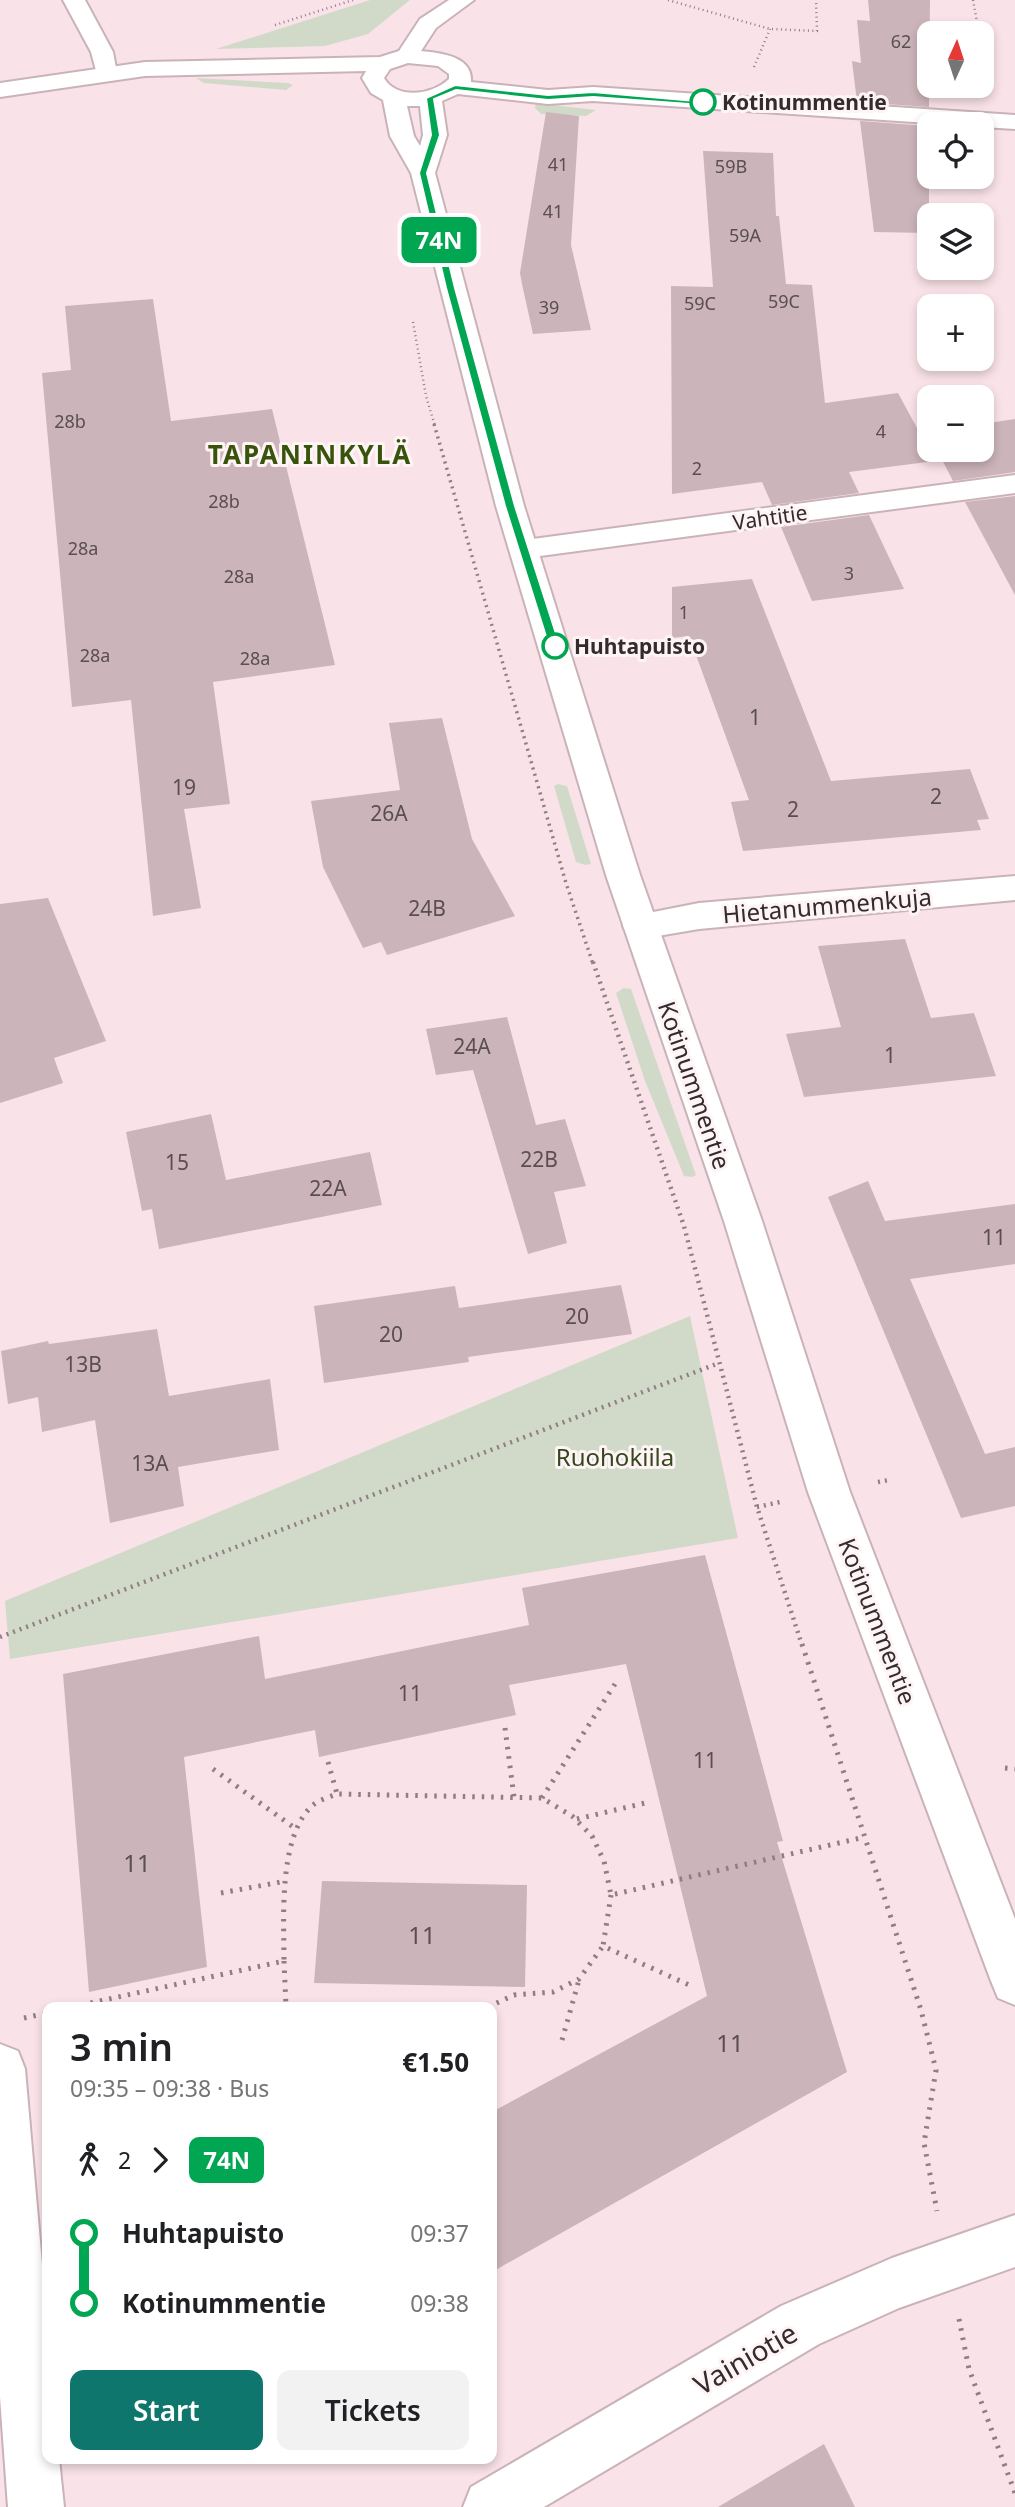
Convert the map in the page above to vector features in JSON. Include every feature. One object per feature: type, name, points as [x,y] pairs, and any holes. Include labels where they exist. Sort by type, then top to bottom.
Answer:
[{"type":"main road","points":[[74,0],[102,52],[106,73]]},
{"type":"main road","points":[[384,81],[407,56],[428,24],[440,13],[464,0]]},
{"type":"main road","points":[[423,173],[435,135],[430,98],[453,58],[464,0]]},
{"type":"main road","points":[[407,56],[453,58],[548,97],[593,94],[1015,122]]},
{"type":"main road","points":[[0,90],[106,73],[181,67],[233,67],[304,79],[384,81],[409,99],[430,98]]},
{"type":"main road","name":"Kotinummentie","points":[[384,81],[402,136],[423,173],[507,493],[640,926],[743,1221],[829,1492],[1015,1982]]},
{"type":"main road","name":"Vahtitie","points":[[526,549],[1015,484]]},
{"type":"main road","name":"Hietanummenkuja","points":[[640,926],[699,916],[1015,888]]},
{"type":"main road","points":[[0,2069],[36,2507]]},
{"type":"main road","name":"Vainiotie","points":[[491,2507],[800,2325],[946,2263],[1015,2241]]},
{"type":"path","points":[[668,0],[770,29],[817,31],[816,0]]},
{"type":"path","points":[[974,0],[977,21]]},
{"type":"path","points":[[750,76],[770,29]]},
{"type":"path","points":[[0,1637],[719,1363],[757,1507],[921,2010],[936,2070],[924,2143],[946,2263],[969,2369],[1015,2493]]},
{"type":"path","points":[[542,1798],[615,1684]]},
{"type":"path","points":[[505,1728],[514,1797]]},
{"type":"path","points":[[328,1762],[337,1794]]},
{"type":"path","points":[[1005,1768],[1015,1769]]},
{"type":"path","points":[[213,1769],[296,1829]]},
{"type":"path","points":[[286,2002],[286,1881],[296,1829],[311,1806],[337,1794],[542,1798],[589,1830],[607,1864],[611,1895],[603,1946],[579,1979],[562,2040]]},
{"type":"path","points":[[576,1820],[645,1803]]},
{"type":"path","points":[[611,1895],[865,1837]]},
{"type":"path","points":[[221,1894],[286,1881]]},
{"type":"path","points":[[603,1946],[689,1986]]},
{"type":"path","points":[[95,2002],[284,1961]]},
{"type":"path","points":[[497,2003],[514,1996],[553,1992],[579,1979]]},
{"type":"green space","points":[[370,0],[410,0],[368,34],[325,46],[216,49]]},
{"type":"green space","points":[[196,78],[293,85],[286,90],[204,83]]},
{"type":"green space","points":[[536,103],[596,110],[586,116],[541,114],[535,108]]},
{"type":"green space","points":[[554,786],[567,786],[591,864],[576,862]]},
{"type":"green space","points":[[624,988],[631,989],[696,1175],[692,1177],[684,1176],[645,1081],[616,993]]},
{"type":"green space","name":"Ruohokiila","points":[[690,1316],[738,1538],[10,1659],[5,1601]]},
{"type":"building","points":[[868,0],[930,0],[930,21],[917,21],[917,98],[929,98],[929,107],[857,102],[852,61],[861,63],[857,20],[870,21]]},
{"type":"building","points":[[546,112],[579,116],[571,245],[591,330],[533,334],[522,284],[520,273]]},
{"type":"building","points":[[860,121],[917,125],[917,189],[929,189],[929,203],[917,203],[917,233],[874,232]]},
{"type":"building","points":[[703,151],[773,153],[776,216],[779,216],[786,284],[812,285],[825,403],[898,393],[917,428],[917,462],[927,462],[849,472],[859,493],[772,505],[762,482],[672,494],[671,286],[713,287]]},
{"type":"building","points":[[153,299],[171,421],[272,409],[335,665],[213,682],[230,804],[184,809],[201,908],[153,916],[131,700],[72,707],[42,373],[71,370],[65,306]]},
{"type":"building","points":[[1015,419],[1015,472],[953,481],[943,462],[994,462],[994,422]]},
{"type":"building","points":[[1015,496],[1015,595],[965,502]]},
{"type":"building","points":[[869,515],[904,589],[812,601],[781,527]]},
{"type":"building","points":[[752,579],[831,781],[970,769],[989,819],[977,820],[981,830],[743,851],[731,802],[749,800],[689,636],[672,638],[672,587]]},
{"type":"building","points":[[442,718],[472,839],[515,916],[387,955],[381,942],[363,948],[323,867],[311,801],[400,790],[389,723]]},
{"type":"building","points":[[48,898],[106,1041],[54,1058],[63,1083],[0,1103],[0,904]]},
{"type":"building","points":[[905,939],[931,1018],[974,1013],[996,1076],[804,1097],[786,1034],[841,1027],[818,946]]},
{"type":"building","points":[[507,1017],[536,1125],[565,1119],[586,1186],[554,1192],[567,1243],[528,1254],[473,1070],[436,1075],[426,1029]]},
{"type":"building","points":[[211,1114],[226,1180],[370,1152],[382,1205],[159,1249],[152,1209],[142,1211],[126,1132]]},
{"type":"building","points":[[868,1181],[885,1221],[1015,1204],[1015,1264],[910,1279],[985,1454],[1015,1447],[1015,1506],[961,1518],[828,1197]]},
{"type":"building","points":[[621,1285],[632,1334],[468,1357],[469,1362],[324,1383],[314,1306],[455,1286],[459,1308]]},
{"type":"building","points":[[157,1329],[169,1396],[270,1379],[279,1450],[178,1467],[184,1506],[110,1523],[95,1420],[42,1432],[38,1397],[8,1404],[1,1351],[48,1341],[49,1344]]},
{"type":"building","points":[[705,1555],[783,1841],[777,1842],[847,2072],[497,2269],[497,2109],[707,1996],[626,1664],[509,1685],[516,1715],[319,1757],[315,1730],[184,1757],[207,1967],[89,1992],[63,1674],[259,1636],[265,1679],[529,1625],[522,1588]]},
{"type":"building","points":[[322,1881],[527,1885],[525,1987],[314,1983]]},
{"type":"building","points":[[824,2444],[855,2507],[718,2507]]},
{"type":"bus line","name":"74N","points":[[555,646],[510,506],[423,173],[434,146],[435,126],[430,98],[455,87],[548,97],[593,94],[703,102]]},
{"type":"place","name":"Kotinummentie","points":[[703,102]]},
{"type":"place","name":"Huhtapuisto","points":[[555,646]]},
{"type":"district","name":"TAPANINKYLÄ","points":[[310,454]]}]
